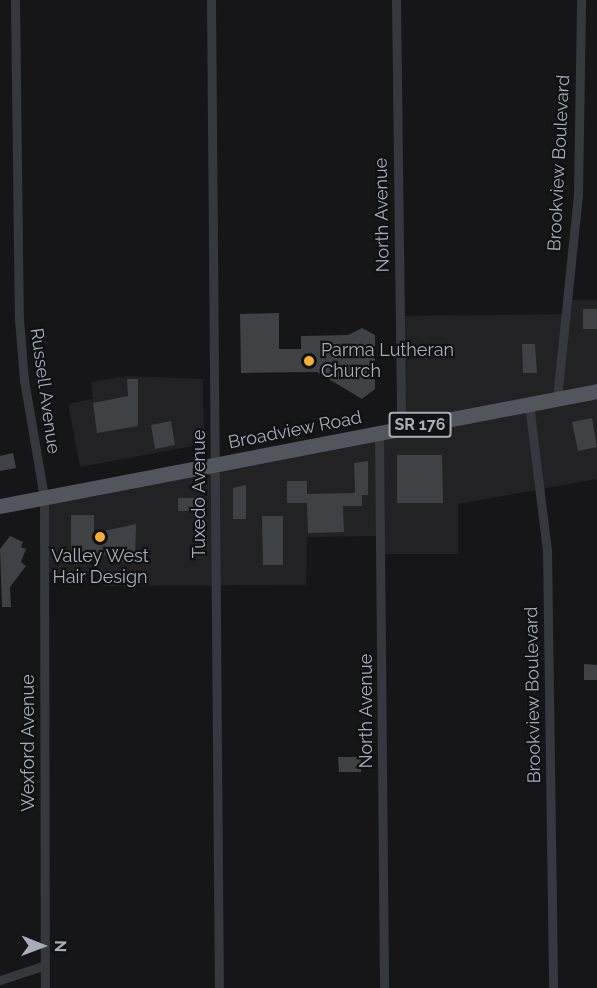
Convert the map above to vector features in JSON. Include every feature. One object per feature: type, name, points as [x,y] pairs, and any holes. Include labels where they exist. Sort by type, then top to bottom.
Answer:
[{"type":"main road","name":"Broadview Road","points":[[0,506],[597,391]]},
{"type":"street","name":"Russell Avenue","points":[[15,0],[19,319],[24,380],[44,497]]},
{"type":"street","name":"Tuxedo Avenue","points":[[211,0],[219,988]]},
{"type":"street","name":"North Avenue","points":[[396,0],[401,429]]},
{"type":"street","name":"Brookview Boulevard","points":[[557,398],[578,195],[581,0]]},
{"type":"street","name":"Brookview Boulevard","points":[[529,404],[547,550],[553,988]]},
{"type":"street","name":"North Avenue","points":[[379,433],[384,988]]},
{"type":"street","name":"Wexford Avenue","points":[[44,497],[45,988]]},
{"type":"street","points":[[0,980],[45,965]]},
{"type":"shaded area","points":[[567,300],[597,300],[597,479],[458,504],[458,554],[382,554],[382,536],[307,537],[306,585],[104,586],[104,572],[44,573],[44,497],[400,429],[399,316],[566,314]]},
{"type":"shaded area","points":[[127,376],[203,379],[204,444],[80,467],[68,404],[93,399],[91,382]]},
{"type":"building","points":[[583,309],[597,309],[597,329],[583,329]]},
{"type":"building","name":"Parma Lutheran Church","points":[[279,313],[279,349],[301,349],[301,336],[348,335],[362,328],[375,335],[375,389],[362,399],[317,372],[241,373],[240,314]]},
{"type":"building","points":[[522,344],[535,344],[537,373],[523,373]]},
{"type":"building","points":[[127,379],[138,379],[138,426],[97,433],[93,403],[128,396]]},
{"type":"building","points":[[592,418],[597,447],[578,451],[572,422]]},
{"type":"building","points":[[171,421],[175,445],[155,449],[151,425]]},
{"type":"building","points":[[13,453],[16,468],[0,471],[0,456]]},
{"type":"building","points":[[397,455],[442,455],[443,503],[397,503]]},
{"type":"building","points":[[368,461],[368,495],[362,495],[362,506],[343,506],[344,532],[308,533],[307,503],[287,503],[287,481],[307,481],[307,494],[355,493],[354,463]]},
{"type":"building","points":[[246,485],[246,519],[233,519],[233,488]]},
{"type":"building","points":[[178,498],[203,498],[203,511],[178,511]]},
{"type":"building","points":[[71,515],[94,515],[94,533],[136,524],[135,562],[119,562],[119,554],[71,557]]},
{"type":"building","points":[[262,516],[283,516],[283,565],[263,565]]},
{"type":"building","points":[[10,536],[23,542],[21,547],[26,549],[21,562],[26,566],[10,587],[11,607],[2,607],[0,549]]},
{"type":"building","points":[[584,664],[597,665],[597,680],[584,680]]},
{"type":"building","points":[[338,757],[361,757],[361,772],[339,772]]},
{"type":"place","name":"Parma Lutheran Church","points":[[309,361]]},
{"type":"place","name":"Valley West Hair Design","points":[[100,537]]}]
